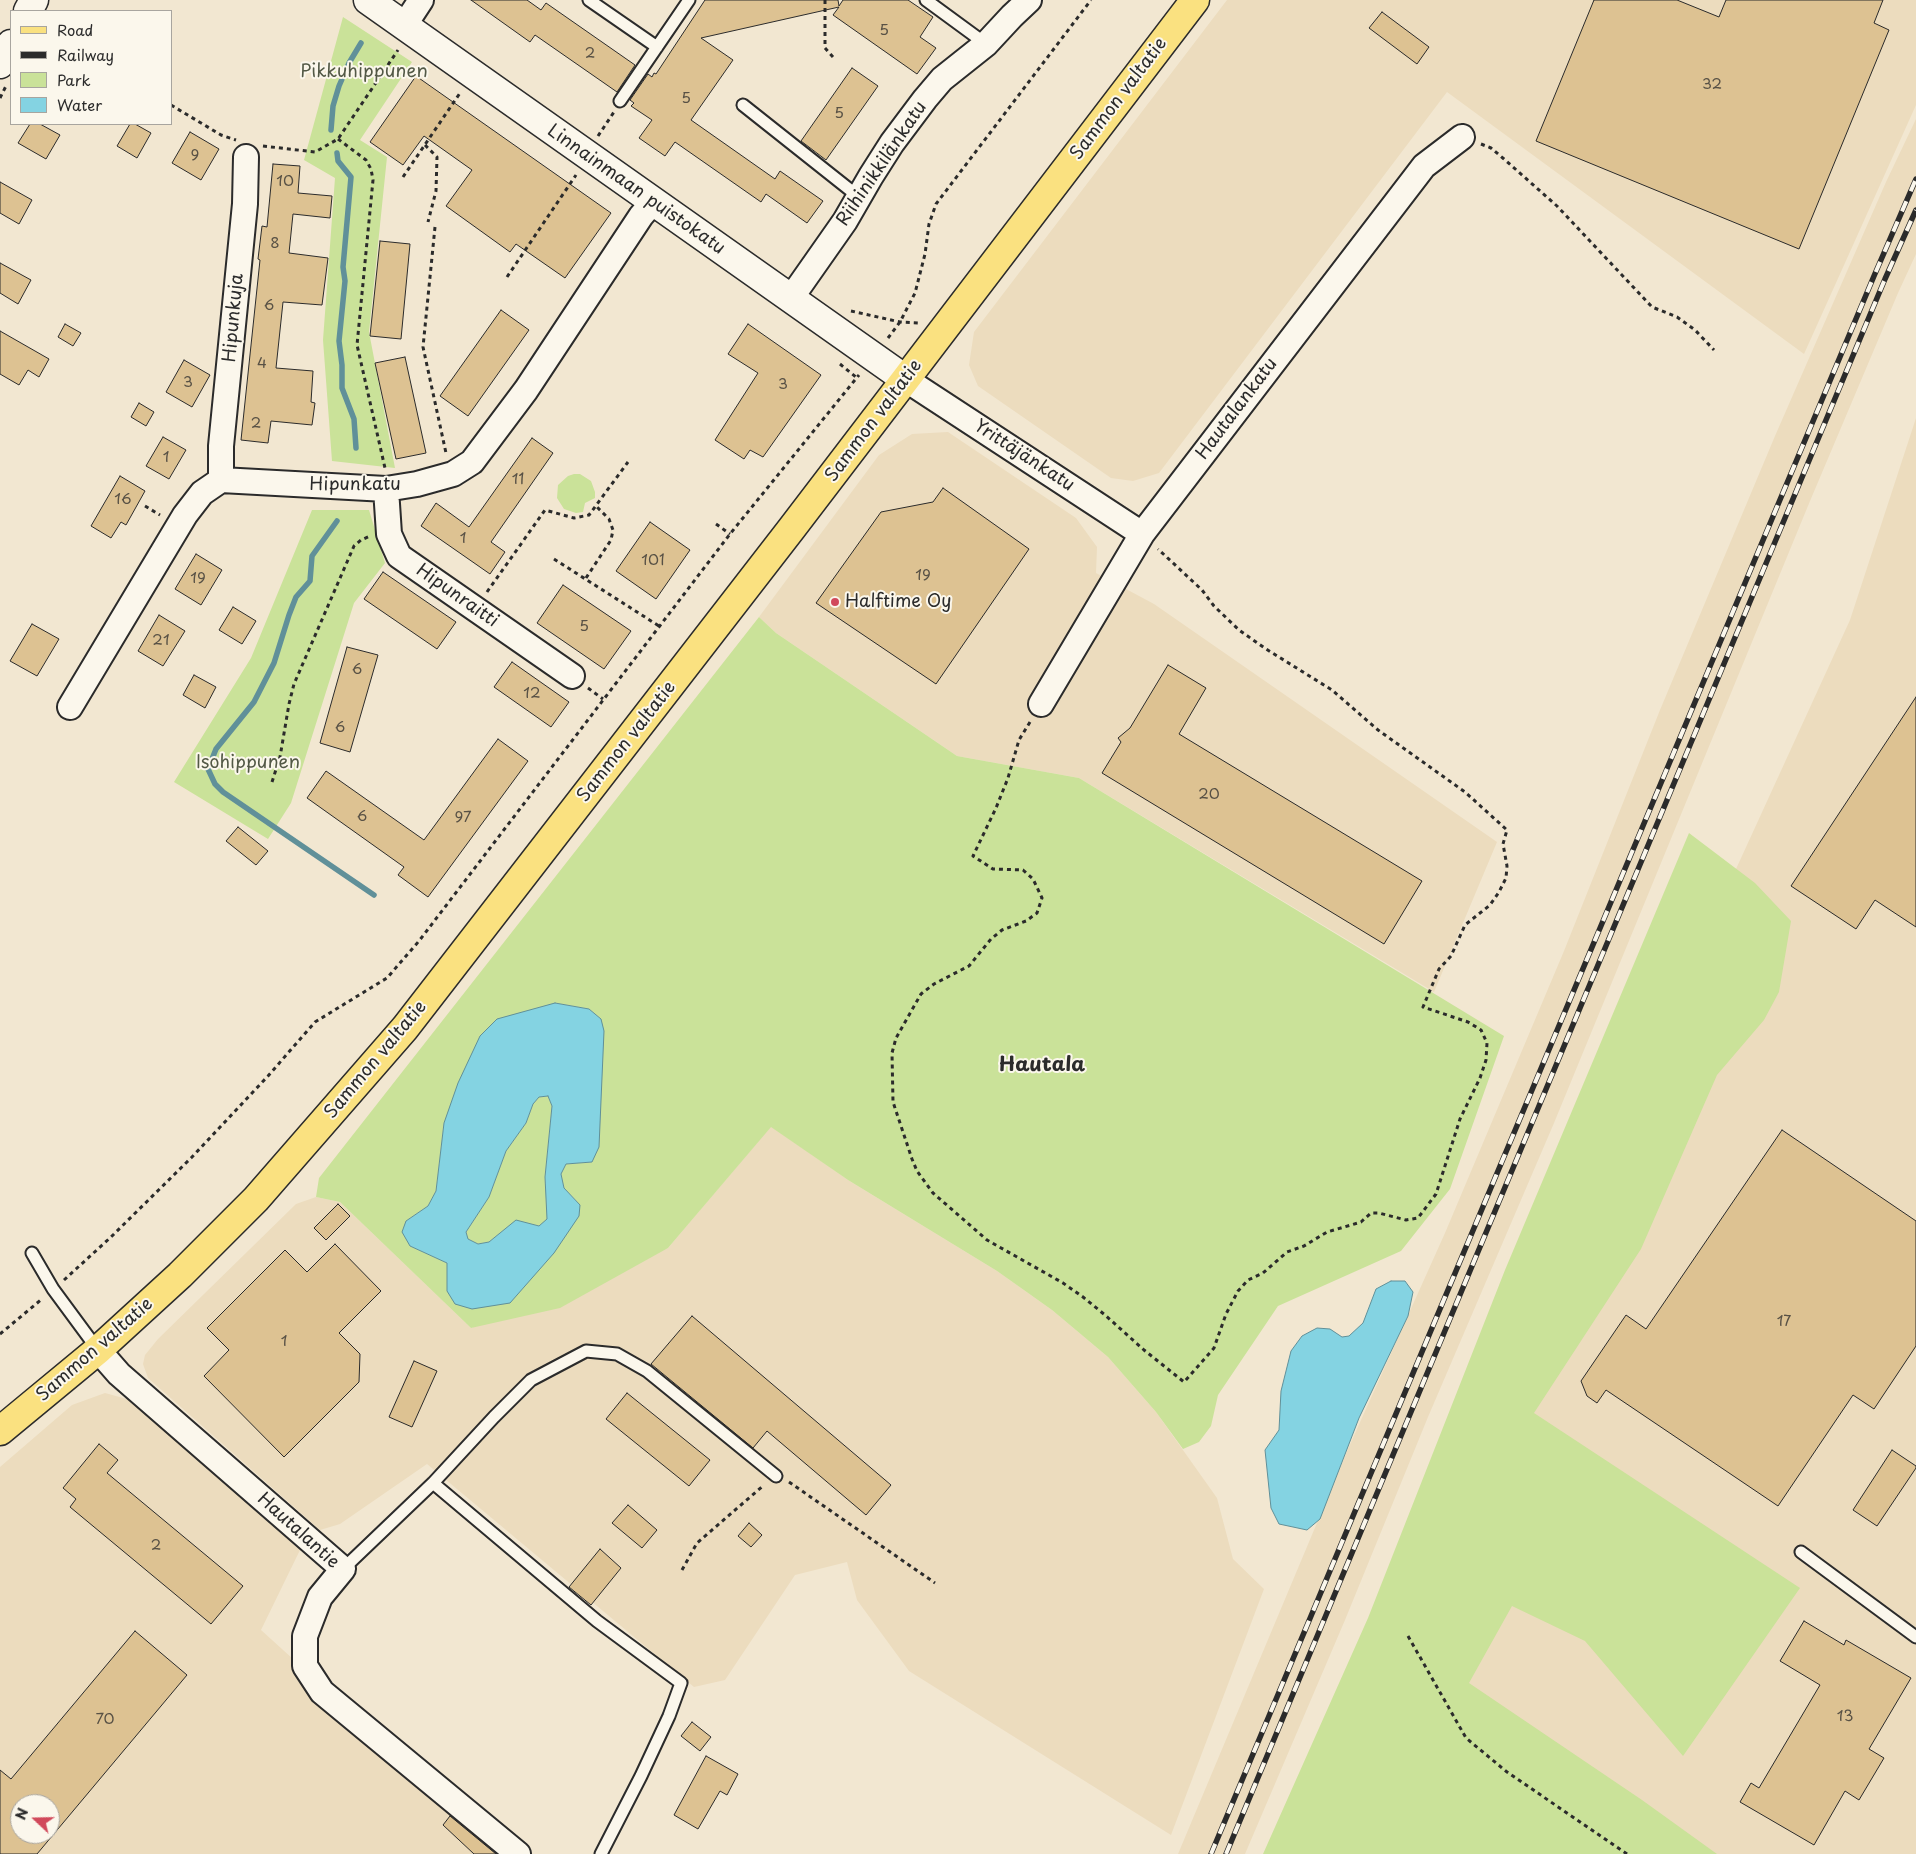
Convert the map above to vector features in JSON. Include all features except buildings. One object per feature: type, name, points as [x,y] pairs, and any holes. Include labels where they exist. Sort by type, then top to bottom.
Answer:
[{"type":"main road","name":"Sammon valtatie","points":[[0,1431],[98,1350],[180,1275],[256,1199],[405,1028],[658,702],[1195,0]]},
{"type":"street","name":"Linnainmaan puistokatu","points":[[368,0],[403,34],[653,202],[906,379]]},
{"type":"street","points":[[403,34],[421,0]]},
{"type":"street","name":"Riihinikkilänkatu","points":[[791,298],[845,221],[887,151],[925,98],[942,79],[986,44],[1029,0]]},
{"type":"street","points":[[0,64],[10,45]]},
{"type":"street","name":"Hautalankatu","points":[[1041,704],[1142,534],[1424,166],[1462,137]]},
{"type":"street","name":"Hipunkuja","points":[[221,480],[222,446],[245,204],[246,150]]},
{"type":"street","name":"Hipunkatu","points":[[221,480],[386,489],[417,484],[453,474],[472,462],[526,390],[641,216],[653,202]]},
{"type":"street","name":"Yrittäjänkatu","points":[[906,379],[1142,534]]},
{"type":"street","points":[[70,708],[185,515],[202,493],[221,480]]},
{"type":"street","name":"Hipunraitti","points":[[386,489],[389,534],[399,556],[572,676]]},
{"type":"street","name":"Hautalantie","points":[[98,1350],[119,1374],[343,1569],[320,1597],[305,1636],[305,1666],[322,1692],[518,1854]]},
{"type":"lane","points":[[589,0],[657,48]]},
{"type":"lane","points":[[620,101],[689,0]]},
{"type":"lane","points":[[926,0],[986,44]]},
{"type":"lane","points":[[743,105],[859,197]]},
{"type":"lane","points":[[32,1253],[53,1289],[98,1350]]},
{"type":"lane","points":[[343,1569],[433,1482],[531,1380],[586,1351],[617,1354],[647,1371],[776,1476]]},
{"type":"lane","points":[[433,1482],[598,1621],[681,1683],[669,1716],[641,1776],[601,1854]]},
{"type":"lane","points":[[1801,1552],[1916,1637]]},
{"type":"path","points":[[825,0],[825,48],[834,57]]},
{"type":"path","points":[[172,106],[246,150],[316,152],[338,139],[403,34]]},
{"type":"path","points":[[403,177],[465,87]]},
{"type":"path","points":[[595,141],[620,101]]},
{"type":"path","points":[[1462,137],[1491,148],[1557,206],[1652,307],[1677,317],[1695,330],[1714,350]]},
{"type":"path","points":[[338,139],[366,160],[371,168],[373,180],[357,345],[385,467],[386,489]]},
{"type":"path","points":[[425,145],[437,157],[436,191],[428,222]]},
{"type":"path","points":[[507,277],[579,170]]},
{"type":"path","points":[[435,227],[423,347],[447,459]]},
{"type":"path","points":[[475,609],[545,510],[574,518],[588,515],[628,462]]},
{"type":"path","points":[[145,506],[161,515]]},
{"type":"path","points":[[586,578],[611,540],[613,530],[609,519],[596,506]]},
{"type":"path","points":[[716,524],[730,534]]},
{"type":"path","points":[[272,782],[280,757],[294,684],[350,554],[354,546],[361,540],[389,528]]},
{"type":"path","points":[[1041,704],[1019,740],[1008,778],[973,856],[993,869],[1022,870],[1033,879],[1042,898],[1037,913],[1026,921],[1002,930],[991,939],[969,966],[949,978],[934,984],[920,994],[896,1038],[892,1053],[894,1070],[893,1102],[898,1121],[917,1171],[933,1193],[976,1231],[998,1247],[1049,1274],[1083,1297],[1184,1382],[1214,1348],[1226,1314],[1238,1291],[1248,1280],[1263,1273],[1287,1252],[1304,1246],[1327,1232],[1361,1222],[1371,1214],[1379,1213],[1406,1220],[1418,1218],[1436,1194],[1460,1119],[1480,1078],[1486,1060],[1488,1043],[1481,1030],[1468,1022],[1423,1007],[1439,969],[1451,956],[1465,925],[1490,905],[1503,885],[1507,866],[1503,844],[1508,830],[1465,792],[1378,730],[1332,690],[1239,630],[1214,606],[1202,590],[1142,534]]},
{"type":"path","points":[[554,559],[659,626]]},
{"type":"path","points":[[682,1570],[697,1543],[754,1492],[776,1476],[791,1483],[935,1583]]},
{"type":"path","points":[[1408,1636],[1466,1738],[1508,1772],[1627,1854]]},
{"type":"shaded area","points":[[1227,0],[1916,0],[1916,105],[1804,354],[1447,92],[1159,473],[1133,481],[1111,478],[978,386],[969,365],[974,332]]},
{"type":"shaded area","points":[[1916,119],[1916,254],[1810,501],[1554,1123],[1428,1417],[1345,1620],[1245,1854],[1178,1854],[1348,1449],[1445,1233],[1564,951],[1660,710],[1775,436],[1886,182]]},
{"type":"shaded area","points":[[1916,418],[1916,1854],[1301,1854],[1378,1651],[1850,620]]},
{"type":"shaded area","points":[[948,432],[1076,518],[1097,547],[1096,573],[1154,604],[1497,842],[1434,992],[1079,778],[957,756],[776,633],[759,617],[879,455],[912,434]]},
{"type":"shaded area","points":[[771,1126],[848,1180],[997,1271],[1052,1310],[1108,1357],[1156,1412],[1217,1498],[1233,1559],[1264,1589],[1171,1835],[909,1671],[857,1600],[847,1562],[795,1575],[725,1680],[694,1687],[427,1464],[340,1524],[320,1530],[148,1378],[143,1364],[145,1355],[158,1339],[296,1204],[316,1197],[340,1202],[471,1328],[668,1248]]},
{"type":"shaded area","points":[[105,1393],[134,1401],[300,1550],[261,1630],[508,1854],[0,1854],[0,1467],[72,1405]]},
{"type":"green space","name":"Pikkuhippunen","points":[[343,17],[412,62],[360,140],[387,157],[369,332],[395,468],[332,461],[323,340],[335,178],[304,160]]},
{"type":"green space","points":[[580,474],[591,481],[595,492],[595,498],[585,503],[583,512],[576,513],[564,509],[557,498],[558,485],[568,476]]},
{"type":"green space","name":"Isohippunen","points":[[312,510],[369,510],[385,563],[354,603],[291,803],[268,839],[174,782],[251,658]]},
{"type":"green space","points":[[759,617],[776,633],[957,756],[1079,778],[1504,1036],[1450,1189],[1401,1251],[1278,1306],[1218,1395],[1211,1426],[1199,1442],[1183,1449],[1156,1412],[1108,1357],[1052,1310],[997,1271],[848,1180],[771,1127],[668,1248],[560,1308],[471,1328],[340,1202],[316,1197],[319,1178]],"holes":[[[555,1003],[589,1009],[601,1019],[592,1162],[566,1164],[561,1174],[564,1188],[580,1205],[447,1291],[447,1263],[410,1246],[406,1221],[428,1206],[436,1191],[444,1123]]]},
{"type":"green space","points":[[1689,833],[1755,883],[1791,921],[1779,992],[1764,1020],[1717,1075],[1641,1249],[1534,1413],[1800,1588],[1683,1756],[1585,1641],[1512,1606],[1469,1683],[1642,1800],[1717,1854],[1263,1854],[1368,1618],[1505,1270]]},
{"type":"green space","points":[[548,1096],[552,1106],[545,1177],[548,1219],[539,1226],[516,1221],[489,1242],[478,1244],[468,1239],[466,1232],[489,1197],[506,1151],[526,1123],[533,1104],[539,1097]]},
{"type":"water","points":[[555,1003],[589,1009],[601,1019],[604,1031],[599,1147],[592,1162],[566,1164],[561,1174],[564,1188],[580,1205],[579,1216],[554,1253],[510,1303],[472,1309],[455,1304],[447,1291],[447,1263],[410,1246],[402,1232],[406,1221],[428,1206],[436,1191],[444,1123],[458,1083],[480,1036],[497,1019]],"holes":[[[548,1096],[552,1106],[545,1177],[547,1219],[539,1226],[516,1220],[489,1242],[478,1244],[468,1239],[466,1232],[489,1197],[506,1151],[526,1123],[533,1104],[539,1097]]]},
{"type":"water","points":[[1391,1281],[1405,1281],[1413,1292],[1408,1316],[1359,1418],[1320,1519],[1307,1530],[1279,1524],[1271,1508],[1265,1450],[1279,1430],[1281,1391],[1291,1351],[1302,1336],[1317,1328],[1330,1329],[1342,1337],[1349,1336],[1363,1323],[1376,1289]]},
{"type":"waterway","points":[[331,130],[333,106],[339,86],[349,63],[361,43]]},
{"type":"waterway","points":[[337,153],[338,161],[351,177],[343,267],[345,281],[339,341],[342,388],[354,419],[356,448]]},
{"type":"waterway","points":[[337,521],[312,556],[310,581],[296,597],[274,663],[254,702],[216,749],[208,769],[215,784],[223,792],[374,895]]},
{"type":"railway","points":[[1211,1854],[1916,179]]},
{"type":"railway","points":[[1226,1854],[1885,279],[1916,210]]},
{"type":"place","name":"Halftime Oy","points":[[835,602]]},
{"type":"district","name":"Hautala","points":[[1042,1065]]}]
